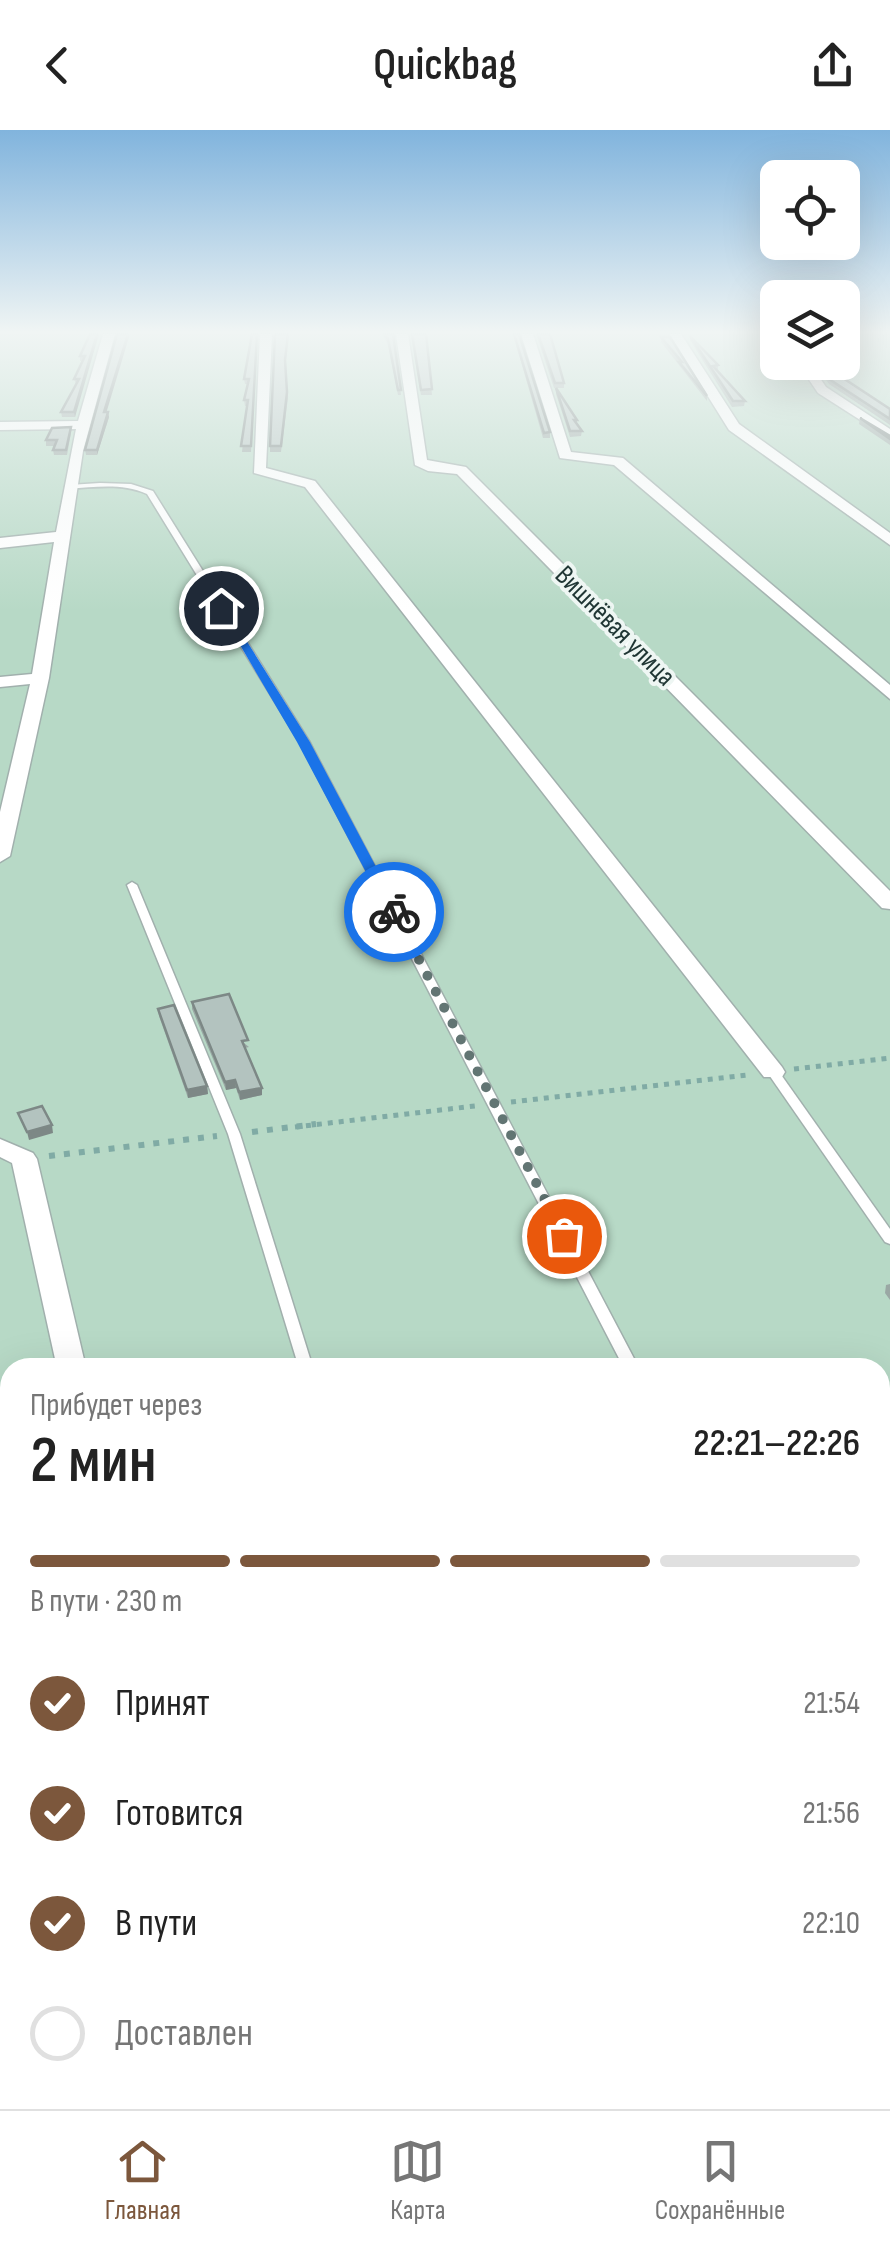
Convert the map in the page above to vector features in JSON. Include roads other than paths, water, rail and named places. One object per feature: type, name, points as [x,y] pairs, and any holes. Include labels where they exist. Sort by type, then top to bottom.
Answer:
[{"type":"street","points":[[0,856],[7,790],[40,678],[69,487],[83,426]]},
{"type":"street","points":[[261,426],[259,470],[310,484],[773,1072]]},
{"type":"street","name":"Вишнёвая улица","points":[[415,426],[420,462],[428,467],[460,470],[890,903]]},
{"type":"street","points":[[556,426],[565,455],[618,461],[890,694]]},
{"type":"street","points":[[734,426],[890,540]]},
{"type":"street","points":[[0,543],[64,536]]},
{"type":"street","points":[[0,682],[40,678]]},
{"type":"street","points":[[12,1153],[69,1358]]},
{"type":"lane","points":[[69,487],[113,485],[140,487],[150,493],[304,742],[627,1358]]},
{"type":"lane","points":[[132,885],[234,1134],[303,1358]]},
{"type":"lane","points":[[773,1072],[890,1239]]}]
